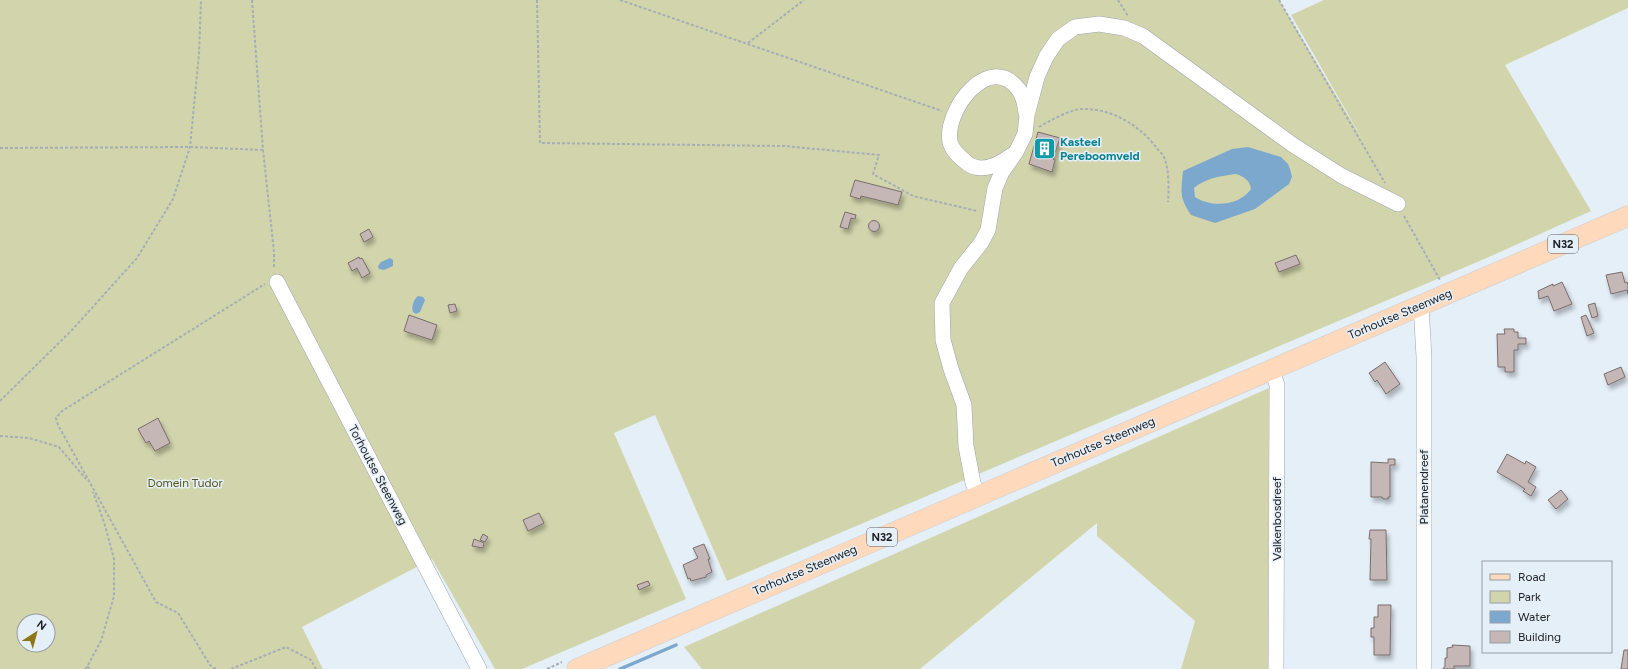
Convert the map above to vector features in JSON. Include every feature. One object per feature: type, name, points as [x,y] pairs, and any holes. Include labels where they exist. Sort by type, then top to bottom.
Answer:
[{"type":"main road","name":"Torhoutse Steenweg","points":[[577,669],[1628,216]]},
{"type":"street","points":[[978,495],[973,483],[966,446],[964,405],[951,369],[943,340],[942,303],[961,268],[981,243],[988,230],[995,188],[1002,172],[1016,152],[1025,134],[1027,116],[1037,77],[1046,57],[1058,39],[1075,27],[1098,24],[1124,28],[1143,36],[1293,145],[1342,176],[1398,204]]},
{"type":"street","points":[[1016,152],[1001,163],[984,168],[971,166],[958,156],[951,144],[949,129],[954,115],[970,90],[979,82],[991,77],[1000,77],[1011,82],[1019,90],[1023,97],[1027,116]]},
{"type":"street","name":"Torhoutse Steenweg","points":[[273,279],[479,669]]},
{"type":"street","name":"Platanendreef","points":[[1420,305],[1424,357],[1424,669]]},
{"type":"street","name":"Valkenbosdreef","points":[[1272,370],[1277,385],[1276,669]]},
{"type":"path","points":[[0,401],[72,330],[137,258],[173,199],[190,147],[199,54],[201,0]]},
{"type":"path","points":[[216,669],[210,666],[178,613],[156,602],[90,484],[58,425],[56,418],[62,411],[273,279],[274,252],[263,150],[252,0]]},
{"type":"path","points":[[537,0],[540,143],[784,146],[879,155],[873,174],[913,196],[991,214]]},
{"type":"path","points":[[620,0],[954,115]]},
{"type":"path","points":[[747,43],[804,0]]},
{"type":"path","points":[[1279,0],[1386,184]]},
{"type":"path","points":[[1033,131],[1052,120],[1080,109],[1102,111],[1124,120],[1148,136],[1164,157],[1169,185],[1168,202]]},
{"type":"path","points":[[0,148],[190,147],[263,150]]},
{"type":"path","points":[[1398,204],[1446,294]]},
{"type":"path","points":[[0,436],[29,438],[59,447],[90,484],[104,522],[114,559],[114,596],[100,641],[85,669]]},
{"type":"path","points":[[231,669],[286,646],[311,660],[316,669]]},
{"type":"path","points":[[87,667],[92,669]]},
{"type":"green space","name":"Domein Tudor","points":[[0,0],[1279,0],[1367,147],[1291,15],[1324,0],[1628,0],[1628,8],[1505,65],[1591,211],[1489,257],[727,581],[655,415],[614,433],[686,599],[522,669],[495,669],[432,559],[302,627],[323,669],[0,669]]},
{"type":"green space","points":[[1269,388],[1268,669],[1181,669],[1195,621],[1097,536],[1097,523],[920,669],[702,669],[684,647]]},
{"type":"water","points":[[1248,147],[1281,157],[1288,164],[1290,169],[1292,177],[1289,184],[1255,209],[1215,223],[1191,215],[1184,203],[1182,194],[1183,171],[1232,149]],"holes":[[[1236,174],[1244,177],[1251,189],[1240,199],[1225,204],[1217,204],[1202,201],[1195,197],[1194,188],[1203,182]]]},
{"type":"water","points":[[390,258],[393,260],[393,266],[384,270],[379,269],[378,266],[381,262]]},
{"type":"water","points":[[418,296],[423,297],[425,300],[420,312],[416,314],[413,312],[412,308],[414,301]]},
{"type":"building","name":"Kasteel Pereboomveld","points":[[1038,132],[1060,138],[1053,159],[1055,160],[1052,172],[1029,164]]},
{"type":"building","points":[[855,180],[902,192],[898,205],[861,196],[860,199],[850,196]]},
{"type":"building","points":[[845,212],[856,215],[855,219],[851,218],[848,229],[840,227]]},
{"type":"building","points":[[872,221],[876,221],[878,222],[878,230],[872,231],[869,228],[869,224]]},
{"type":"building","points":[[369,229],[373,237],[364,242],[360,234]]},
{"type":"building","points":[[1296,255],[1300,264],[1279,272],[1275,263]]},
{"type":"building","points":[[359,257],[360,259],[362,258],[370,273],[362,278],[357,268],[352,271],[348,263]]},
{"type":"building","points":[[1622,272],[1625,283],[1627,282],[1628,285],[1628,294],[1627,290],[1611,294],[1606,275]]},
{"type":"building","points":[[1562,282],[1572,304],[1554,311],[1548,296],[1539,299],[1538,291],[1553,284],[1553,286]]},
{"type":"building","points":[[1595,303],[1598,316],[1592,318],[1588,305]]},
{"type":"building","points":[[455,304],[457,311],[450,313],[448,305]]},
{"type":"building","points":[[409,315],[437,325],[432,340],[404,331]]},
{"type":"building","points":[[1586,315],[1594,333],[1587,336],[1581,317]]},
{"type":"building","points":[[1504,329],[1514,329],[1514,332],[1518,332],[1518,338],[1526,338],[1526,344],[1518,344],[1518,350],[1514,350],[1514,372],[1505,372],[1505,367],[1498,367],[1497,334],[1505,334]]},
{"type":"building","points":[[1385,362],[1400,384],[1386,394],[1377,380],[1375,382],[1369,373]]},
{"type":"building","points":[[1621,367],[1625,377],[1608,385],[1604,374]]},
{"type":"building","points":[[158,418],[170,443],[155,451],[149,441],[146,443],[138,429]]},
{"type":"building","points":[[1507,454],[1525,464],[1526,461],[1536,467],[1528,482],[1536,487],[1531,496],[1523,491],[1525,489],[1497,472]]},
{"type":"building","points":[[1388,459],[1395,459],[1395,465],[1390,465],[1390,497],[1388,497],[1388,499],[1383,499],[1382,497],[1371,497],[1371,462],[1388,463]]},
{"type":"building","points":[[1561,490],[1568,499],[1556,509],[1548,500]]},
{"type":"building","points":[[539,513],[544,523],[528,531],[523,520]]},
{"type":"building","points":[[1370,530],[1386,530],[1387,580],[1370,580]]},
{"type":"building","points":[[483,534],[488,537],[485,542],[480,540]]},
{"type":"building","points":[[474,539],[484,543],[483,548],[472,546]]},
{"type":"building","points":[[704,544],[710,559],[708,559],[712,572],[706,575],[706,577],[691,581],[690,578],[688,579],[683,565],[698,558],[693,548]]},
{"type":"building","points":[[648,581],[650,585],[639,590],[637,585]]},
{"type":"building","points":[[1378,605],[1391,605],[1390,655],[1374,655],[1374,637],[1371,637],[1371,628],[1374,628],[1374,617],[1378,617]]},
{"type":"building","points":[[1452,645],[1470,646],[1470,666],[1454,666],[1454,669],[1443,669],[1445,666],[1445,658],[1447,658],[1447,648],[1453,647]]},
{"type":"building","points":[[1624,650],[1628,650],[1628,669],[1621,669]]},
{"type":"waterway","points":[[620,669],[676,645]]},
{"type":"place","name":"Kasteel Pereboomveld","points":[[1045,149]]}]
